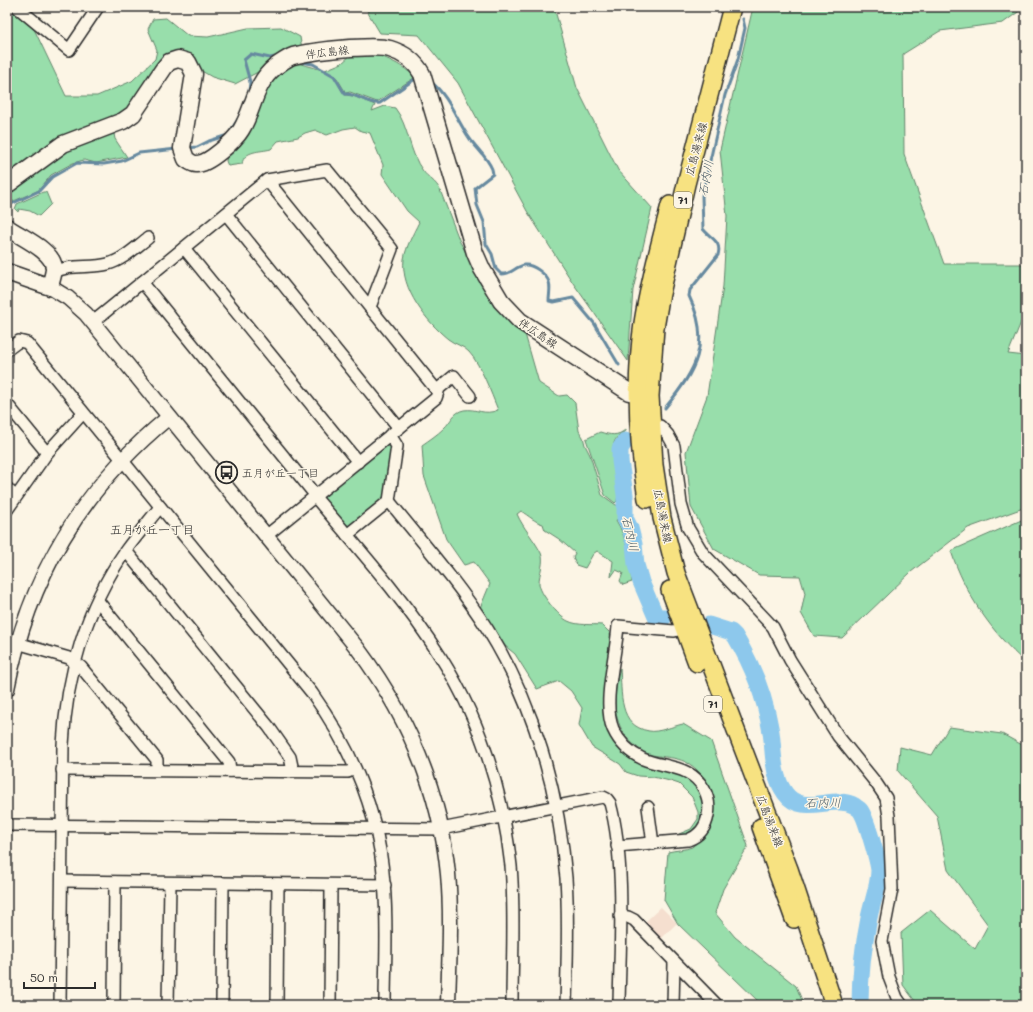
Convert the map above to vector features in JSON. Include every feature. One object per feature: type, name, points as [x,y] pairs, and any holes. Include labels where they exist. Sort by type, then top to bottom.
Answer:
[{"type":"main road","name":"広島湯来線","points":[[721,7],[655,265],[643,324],[645,426],[642,464],[652,525],[666,579],[683,628],[787,899],[822,1005]]},
{"type":"main road","name":"広島湯来線","points":[[644,395],[660,298],[686,184],[732,7]]},
{"type":"main road","name":"伴広島線","points":[[7,185],[63,144],[124,121],[133,114],[168,62],[178,59],[188,62],[194,74],[182,149],[189,162],[201,164],[212,158],[234,138],[242,128],[260,84],[271,70],[288,58],[299,55],[366,47],[385,48],[401,54],[416,65],[425,81],[475,253],[482,269],[501,301],[512,314],[529,328],[629,392],[644,395]]},
{"type":"main road","points":[[7,227],[48,255],[53,263],[52,280],[7,272]]},
{"type":"main road","name":"広島湯来線","points":[[645,426],[654,465],[662,518],[676,573],[789,869],[834,1005]]},
{"type":"street","points":[[17,7],[69,50],[98,7]]},
{"type":"street","points":[[93,322],[267,180],[327,170],[392,249],[370,307]]},
{"type":"street","points":[[267,180],[437,390]]},
{"type":"street","points":[[226,214],[395,432],[396,446],[389,501],[347,535]]},
{"type":"street","points":[[148,238],[120,258],[108,264],[66,268],[52,280],[93,322],[358,649],[386,690],[418,751],[433,795],[441,829],[449,895],[448,1005]]},
{"type":"street","points":[[184,248],[358,462]]},
{"type":"street","points":[[142,282],[417,621],[441,656],[475,722],[496,781],[503,816],[512,887],[512,1005]]},
{"type":"street","points":[[7,350],[19,341],[27,343],[312,693],[337,732],[356,769],[376,828],[385,885],[385,1005]]},
{"type":"street","points":[[266,536],[436,398],[437,390],[454,376],[470,396]]},
{"type":"street","points":[[7,404],[47,453]]},
{"type":"street","points":[[7,510],[47,453],[83,413]]},
{"type":"street","points":[[7,689],[23,624],[49,562],[82,508],[122,460],[169,416]]},
{"type":"street","points":[[645,426],[660,426],[674,446],[681,504],[688,528],[703,553],[773,627],[805,684],[838,736],[876,783],[886,798],[889,816],[892,889],[882,941],[889,977],[897,998],[902,1005]]},
{"type":"street","points":[[7,488],[15,497]]},
{"type":"street","points":[[389,501],[457,584],[501,652],[538,737],[547,765],[556,806],[566,879],[566,1005]]},
{"type":"street","points":[[60,1005],[62,770],[65,710],[74,660],[98,601],[111,575],[126,551],[160,507]]},
{"type":"street","points":[[126,551],[269,727],[290,757],[293,771]]},
{"type":"street","points":[[98,601],[229,762],[230,771]]},
{"type":"street","points":[[617,846],[688,840],[698,834],[706,824],[708,816],[708,798],[702,785],[695,777],[679,768],[637,755],[623,744],[614,730],[608,707],[618,626],[674,631],[683,628]]},
{"type":"street","points":[[24,645],[74,660],[157,760],[157,770]]},
{"type":"street","points":[[62,770],[348,772],[356,769]]},
{"type":"street","points":[[7,825],[441,829],[598,798],[607,799],[611,807],[617,846],[620,916],[619,1005]]},
{"type":"street","points":[[648,807],[653,844]]},
{"type":"street","points":[[62,882],[385,885]]},
{"type":"street","points":[[114,1005],[115,882]]},
{"type":"street","points":[[168,1005],[170,883]]},
{"type":"street","points":[[222,1005],[223,883]]},
{"type":"street","points":[[277,1005],[278,884]]},
{"type":"street","points":[[330,1005],[331,885]]},
{"type":"street","points":[[620,916],[628,917],[634,920],[717,1005]]},
{"type":"street","points":[[673,1005],[674,962]]},
{"type":"shaded area","points":[[661,907],[677,923],[660,940],[643,924]]},
{"type":"green space","points":[[7,7],[34,29],[66,96],[97,96],[132,81],[155,59],[157,50],[148,29],[153,19],[166,18],[188,36],[208,37],[248,28],[281,27],[300,37],[302,49],[235,84],[212,77],[174,55],[156,64],[131,106],[110,122],[7,179]]},
{"type":"green space","points":[[367,7],[554,7],[577,88],[618,170],[652,208],[633,290],[628,361],[573,283],[527,211],[458,83],[419,35],[380,33],[368,13]]},
{"type":"green space","points":[[753,7],[1025,7],[1003,23],[940,31],[903,54],[904,154],[944,264],[1022,264],[1026,269],[1026,310],[1008,354],[1026,356],[1026,507],[968,528],[911,572],[842,638],[814,636],[801,613],[805,593],[800,576],[759,575],[714,549],[691,507],[686,452],[707,396],[723,286],[727,216],[720,150]]},
{"type":"green space","points":[[361,53],[367,55],[377,55],[392,61],[408,71],[414,78],[377,102],[350,92],[346,93],[337,78],[325,70],[342,63],[351,55]]},
{"type":"green space","points":[[290,61],[327,72],[332,75],[345,95],[353,96],[375,105],[372,111],[385,106],[395,108],[400,115],[418,164],[440,190],[460,242],[481,280],[506,316],[525,334],[539,383],[559,396],[567,395],[575,403],[579,431],[590,455],[602,495],[616,505],[619,505],[619,519],[616,520],[626,542],[632,582],[623,585],[620,581],[623,573],[616,570],[611,577],[613,561],[597,551],[593,554],[585,568],[576,565],[573,557],[575,553],[559,539],[545,530],[543,524],[521,511],[517,514],[541,553],[542,564],[539,583],[542,593],[550,604],[564,619],[572,623],[602,625],[610,633],[611,642],[603,707],[605,719],[619,747],[686,774],[705,797],[702,822],[692,835],[677,837],[679,834],[691,829],[698,819],[698,812],[692,797],[679,784],[653,777],[638,776],[626,772],[620,764],[592,747],[579,725],[582,708],[571,691],[559,681],[537,689],[515,654],[504,645],[480,608],[490,584],[474,562],[464,565],[446,539],[424,476],[422,445],[441,431],[460,411],[473,410],[493,412],[498,410],[478,364],[467,350],[448,339],[432,324],[417,304],[411,293],[406,282],[404,259],[408,245],[419,222],[407,211],[382,174],[383,165],[370,133],[361,131],[355,127],[343,129],[327,135],[315,130],[298,137],[278,141],[271,149],[249,154],[243,159],[242,164],[228,166],[226,161],[227,155],[259,96]]},
{"type":"green space","points":[[109,132],[114,134],[115,139],[127,157],[96,163],[84,160],[73,163],[51,175],[39,190],[7,204],[7,189],[61,149]]},
{"type":"green space","points":[[46,192],[51,204],[39,216],[30,211],[19,209],[18,212],[15,209],[17,204]]},
{"type":"green space","points":[[626,429],[626,431],[618,436],[614,443],[613,462],[618,492],[617,501],[615,503],[605,495],[586,439],[600,432],[614,435],[623,432]]},
{"type":"green space","points":[[387,445],[392,448],[385,497],[348,528],[322,500],[322,496]]},
{"type":"green space","points":[[1026,518],[1026,663],[1002,639],[981,612],[964,582],[951,551]]},
{"type":"green space","points":[[620,668],[622,698],[627,715],[632,723],[639,728],[649,731],[661,730],[683,724],[711,741],[748,846],[723,889],[715,913],[735,937],[796,986],[804,1005],[759,1005],[759,1002],[678,924],[664,900],[668,852],[692,847],[702,836],[711,820],[713,811],[712,794],[704,777],[692,766],[682,760],[643,752],[624,734],[616,715],[615,707]]},
{"type":"green space","points":[[949,727],[1002,734],[1026,747],[1026,1005],[918,1005],[903,985],[901,933],[930,910],[975,949],[988,925],[948,870],[937,816],[898,771],[900,747],[932,755]]},
{"type":"waterway","name":"石内川","points":[[665,408],[685,382],[692,369],[700,342],[696,313],[689,296],[690,290],[718,255],[719,250],[717,243],[703,229],[702,196],[725,95],[738,59],[745,28],[743,19]]},
{"type":"waterway","points":[[249,92],[250,82],[244,60],[251,54],[270,58],[280,56]]},
{"type":"waterway","points":[[301,62],[313,64],[334,76],[345,94],[354,95],[376,103],[380,103],[415,79],[418,79]]},
{"type":"waterway","points":[[431,82],[443,94],[465,132],[492,169],[493,174],[475,188],[477,205],[484,222],[486,244],[492,254],[496,269],[501,274],[507,273],[524,265],[528,265],[539,270],[549,282],[549,301],[554,302],[573,298],[594,323],[619,365]]},
{"type":"waterway","points":[[231,130],[240,116]]},
{"type":"waterway","points":[[187,148],[197,147],[209,141],[228,135]]},
{"type":"waterway","points":[[7,206],[39,191],[52,177],[77,163],[104,164],[122,161],[139,153],[177,149]]},
{"type":"waterway","name":"石内川","points":[[625,441],[620,449],[620,461],[625,495],[625,518],[630,528],[634,544],[636,565],[641,582],[656,617],[664,617]]},
{"type":"waterway","name":"石内川","points":[[709,625],[731,632],[735,636],[753,670],[762,694],[771,732],[774,763],[778,779],[785,793],[792,800],[800,804],[809,805],[837,802],[855,806],[860,810],[865,821],[879,870],[878,882],[869,918],[861,972],[860,1005]]},
{"type":"place","name":"五月が丘一丁目","points":[[227,473]]},
{"type":"district","name":"五月が丘一丁目","points":[[152,530]]}]
